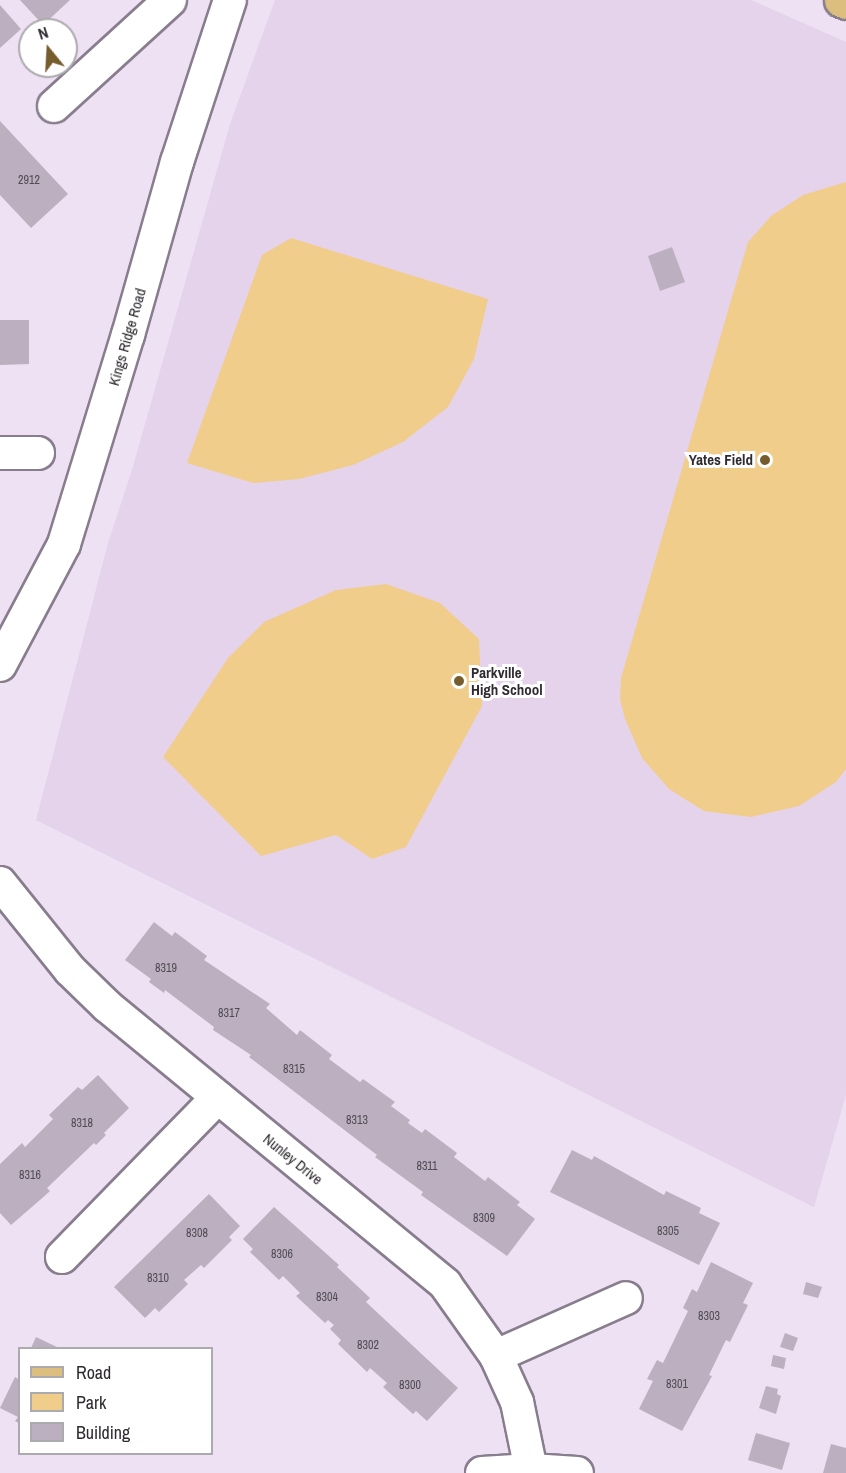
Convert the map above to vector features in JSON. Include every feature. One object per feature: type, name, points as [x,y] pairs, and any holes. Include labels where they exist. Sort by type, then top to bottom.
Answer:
[{"type":"main road","points":[[841,0],[846,2]]},
{"type":"street","points":[[54,106],[170,0]]},
{"type":"street","name":"Kings Ridge Road","points":[[0,665],[64,544],[129,335],[177,162],[230,0]]},
{"type":"street","points":[[0,453],[38,453]]},
{"type":"street","name":"Nunley Drive","points":[[0,883],[55,953],[107,1006],[445,1284],[496,1356],[517,1402],[531,1470]]},
{"type":"street","points":[[62,1257],[218,1097]]},
{"type":"street","points":[[496,1356],[626,1298]]},
{"type":"street","points":[[482,1473],[531,1470],[577,1473]]},
{"type":"shaded area","name":"Parkville High School","points":[[275,0],[751,0],[846,42],[846,1095],[814,1207],[36,820],[108,543],[132,470],[230,124]]},
{"type":"green space","name":"Yates Field","points":[[846,182],[846,769],[836,782],[799,806],[751,817],[704,811],[669,789],[642,758],[625,719],[620,699],[621,678],[748,242],[771,216],[803,195]]},
{"type":"green space","points":[[291,238],[488,299],[474,359],[448,407],[403,442],[353,465],[299,479],[253,483],[187,463],[262,255]]},
{"type":"green space","points":[[386,584],[440,603],[479,639],[482,706],[406,847],[372,859],[336,835],[261,856],[163,757],[228,658],[264,622],[336,590]]},
{"type":"building","points":[[20,0],[70,0],[51,18],[37,18]]},
{"type":"building","points":[[0,5],[18,26],[18,32],[0,48]]},
{"type":"building","points":[[0,121],[68,194],[31,228],[0,195]]},
{"type":"building","points":[[672,247],[685,282],[660,291],[648,256]]},
{"type":"building","points":[[0,320],[29,320],[29,364],[0,365]]},
{"type":"building","points":[[154,922],[172,936],[175,932],[207,956],[204,960],[270,1004],[266,1008],[297,1035],[300,1030],[332,1055],[329,1059],[360,1082],[363,1079],[395,1102],[391,1106],[410,1120],[408,1123],[422,1133],[425,1129],[457,1153],[454,1157],[485,1181],[488,1177],[520,1202],[517,1205],[535,1219],[507,1256],[421,1195],[423,1192],[375,1157],[377,1155],[249,1057],[251,1055],[213,1030],[214,1027],[165,990],[164,993],[149,982],[151,979],[125,960]]},
{"type":"building","points":[[98,1075],[129,1108],[104,1133],[106,1135],[96,1145],[94,1143],[47,1188],[50,1191],[11,1225],[0,1213],[0,1164],[22,1143],[25,1147],[53,1119],[49,1115],[78,1087],[82,1090]]},
{"type":"building","points":[[572,1150],[592,1160],[594,1156],[664,1195],[666,1191],[701,1208],[699,1213],[720,1223],[699,1265],[550,1192]]},
{"type":"building","points":[[209,1194],[240,1226],[229,1237],[232,1240],[204,1268],[201,1265],[184,1280],[188,1284],[159,1312],[155,1308],[145,1318],[114,1287]]},
{"type":"building","points":[[274,1207],[339,1265],[337,1267],[370,1298],[366,1302],[458,1388],[427,1421],[416,1411],[413,1414],[383,1387],[387,1383],[370,1368],[367,1372],[338,1344],[341,1340],[330,1329],[334,1325],[328,1320],[325,1323],[296,1296],[300,1293],[283,1276],[279,1280],[250,1252],[253,1249],[243,1239]]},
{"type":"building","points":[[711,1262],[753,1283],[743,1303],[748,1305],[730,1342],[726,1340],[709,1375],[712,1376],[682,1431],[639,1409],[653,1381],[647,1379],[657,1360],[663,1363],[688,1311],[683,1308],[692,1289],[697,1292]]},
{"type":"building","points":[[806,1282],[822,1287],[818,1298],[803,1294]]},
{"type":"building","points":[[785,1333],[798,1338],[793,1351],[780,1347]]},
{"type":"building","points":[[36,1337],[57,1347],[31,1347]]},
{"type":"building","points":[[773,1355],[786,1358],[784,1369],[771,1366]]},
{"type":"building","points":[[15,1377],[18,1379],[18,1417],[0,1408]]},
{"type":"building","points":[[766,1386],[778,1389],[777,1394],[781,1396],[776,1414],[759,1408]]},
{"type":"building","points":[[756,1433],[790,1443],[782,1470],[748,1460]]},
{"type":"building","points":[[831,1444],[846,1448],[846,1473],[823,1473]]},
{"type":"place","name":"Yates Field","points":[[765,460]]},
{"type":"place","name":"Parkville High School","points":[[459,681]]}]
